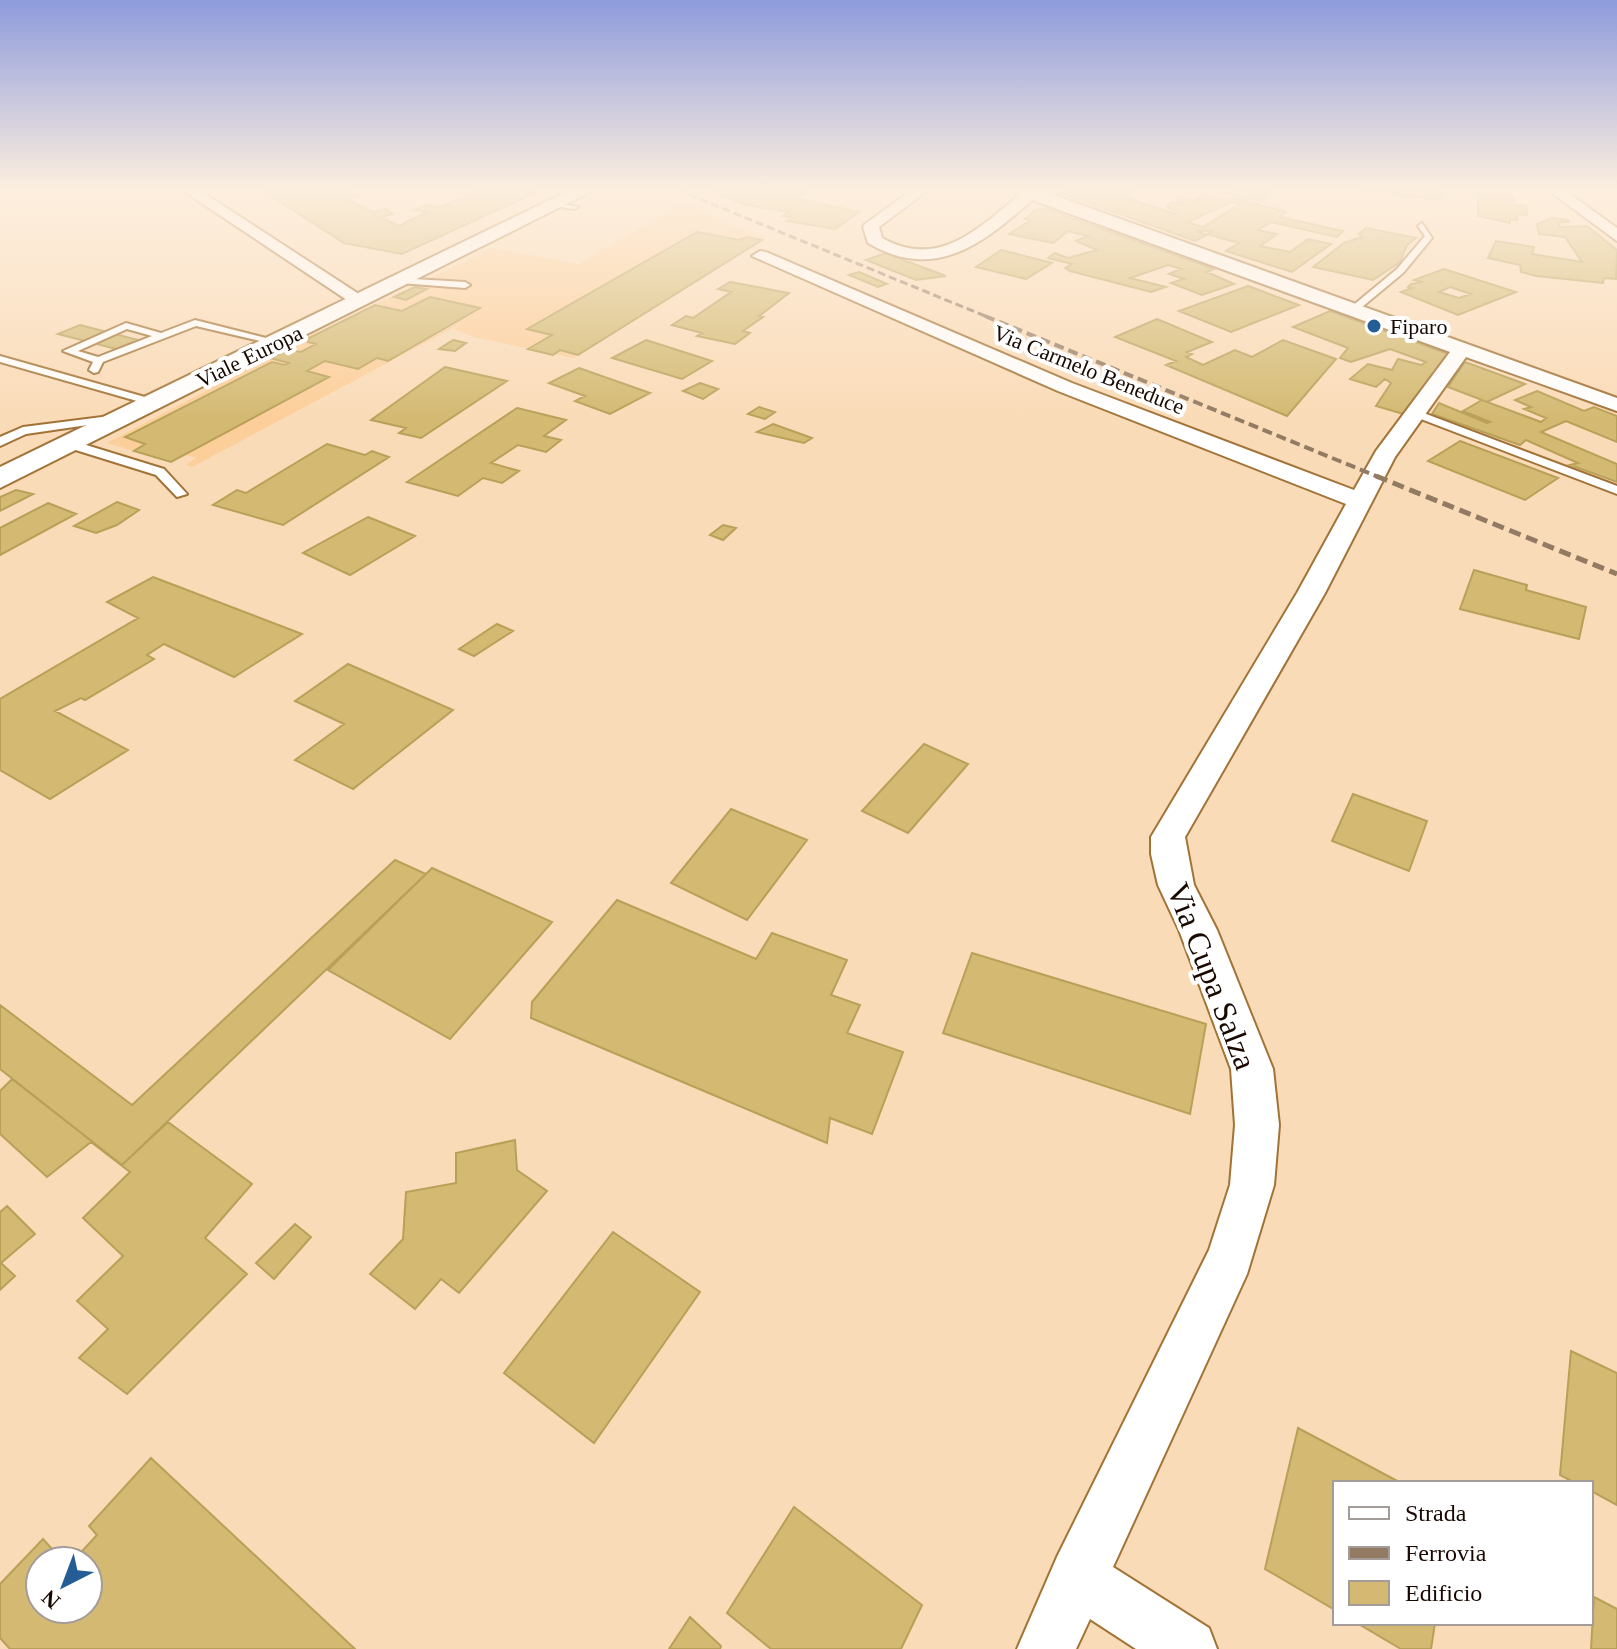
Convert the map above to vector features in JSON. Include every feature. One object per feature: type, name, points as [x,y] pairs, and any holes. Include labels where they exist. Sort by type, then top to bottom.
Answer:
[{"type":"street","points":[[309,267],[359,300]]},
{"type":"street","name":"Viale Europa","points":[[0,479],[427,267]]},
{"type":"street","name":"Via Carmelo Beneduce","points":[[786,267],[1065,387],[1359,500]]},
{"type":"street","points":[[1235,267],[1617,405]]},
{"type":"street","name":"Via Cupa Salza","points":[[1046,1649],[1077,1577],[1230,1257],[1252,1185],[1257,1125],[1252,1069],[1198,930],[1176,885],[1168,854],[1168,837],[1311,593],[1384,456],[1462,349]]},
{"type":"street","points":[[1077,1577],[1188,1649]]},
{"type":"lane","points":[[1353,310],[1403,267]]},
{"type":"lane","points":[[400,280],[418,284],[465,285]]},
{"type":"lane","points":[[87,383],[99,360],[157,334],[195,323],[277,342]]},
{"type":"lane","points":[[99,360],[68,351],[126,326],[157,334]]},
{"type":"lane","points":[[0,359],[155,403]]},
{"type":"lane","points":[[1417,414],[1617,490]]},
{"type":"lane","points":[[0,442],[23,431],[125,417]]},
{"type":"lane","points":[[70,444],[160,472],[181,494]]},
{"type":"shaded area","points":[[453,267],[719,267],[573,358],[474,337],[454,329],[468,320],[192,467],[186,465],[196,458],[186,455],[171,462],[107,443],[306,338]]},
{"type":"building","points":[[636,267],[719,267],[578,355],[560,350],[553,355],[528,349],[552,335],[527,329]]},
{"type":"building","points":[[883,267],[922,267],[946,276],[916,280]]},
{"type":"building","points":[[976,267],[1046,267],[1026,279]]},
{"type":"building","points":[[1162,267],[1130,278],[1166,287],[1151,292],[1065,268]]},
{"type":"building","points":[[1174,267],[1208,267],[1214,269],[1207,272],[1234,284],[1202,295],[1171,283],[1184,279],[1169,274],[1181,269]]},
{"type":"building","points":[[1276,267],[1299,267],[1292,272]]},
{"type":"building","points":[[1313,267],[1393,267],[1373,280]]},
{"type":"building","points":[[1520,267],[1616,267],[1616,279],[1604,278],[1603,283],[1521,272]]},
{"type":"building","points":[[1444,269],[1516,292],[1458,315],[1401,292],[1412,288],[1408,287],[1411,284],[1423,282],[1414,280]],"holes":[[[1450,287],[1471,294],[1459,298],[1439,292]]]},
{"type":"building","points":[[859,272],[887,284],[878,287],[849,275]]},
{"type":"building","points":[[730,282],[789,293],[743,331],[750,333],[735,344],[697,336],[702,333],[672,325],[686,316],[693,318],[731,292],[718,289]]},
{"type":"building","points":[[1248,286],[1299,305],[1231,332],[1179,311]]},
{"type":"building","points":[[415,287],[427,289],[406,300],[394,297]]},
{"type":"building","points":[[430,297],[480,308],[388,361],[377,358],[358,369],[325,361],[307,371],[329,377],[171,462],[134,451],[145,444],[125,437],[272,362],[289,363],[270,358],[289,350],[301,352],[316,344],[308,342],[309,338],[375,305],[402,311]]},
{"type":"building","points":[[1330,311],[1451,355],[1407,415],[1376,406],[1391,383],[1385,379],[1376,387],[1350,379],[1368,364],[1392,370],[1398,359],[1421,365],[1426,362],[1390,349],[1351,362],[1340,358],[1348,348],[1293,327]]},
{"type":"building","points":[[1157,319],[1212,342],[1187,352],[1192,354],[1186,357],[1203,365],[1235,350],[1252,357],[1283,340],[1336,359],[1287,416],[1166,365],[1176,361],[1115,337]]},
{"type":"building","points":[[80,325],[138,340],[116,349],[58,334]]},
{"type":"building","points":[[453,340],[466,343],[455,351],[439,349]]},
{"type":"building","points":[[646,340],[712,361],[682,379],[612,358]]},
{"type":"building","points":[[1465,362],[1525,384],[1487,402],[1448,387]]},
{"type":"building","points":[[445,367],[507,381],[421,438],[399,433],[406,428],[371,420]]},
{"type":"building","points":[[579,368],[650,393],[610,414],[575,401],[585,396],[549,383]]},
{"type":"building","points":[[700,383],[718,389],[703,399],[683,391]]},
{"type":"building","points":[[1537,391],[1584,411],[1594,407],[1617,416],[1617,442],[1566,421],[1541,432],[1617,464],[1617,482],[1570,465],[1578,463],[1526,440],[1520,445],[1432,414],[1439,403],[1487,423],[1490,422],[1463,411],[1482,400],[1541,422],[1546,418],[1524,409],[1531,407],[1515,400]]},
{"type":"building","points":[[759,407],[775,412],[765,419],[748,414]]},
{"type":"building","points":[[517,408],[566,420],[544,436],[561,440],[546,452],[518,445],[491,463],[519,471],[502,483],[483,478],[458,496],[407,482]]},
{"type":"building","points":[[773,424],[812,438],[804,443],[757,432]]},
{"type":"building","points":[[1460,441],[1558,478],[1525,500],[1428,461]]},
{"type":"building","points":[[327,444],[365,455],[372,451],[389,457],[283,525],[213,505],[237,490],[246,493]]},
{"type":"building","points":[[16,490],[33,494],[0,511],[0,497]]},
{"type":"building","points":[[117,502],[139,510],[117,525],[96,533],[74,526]]},
{"type":"building","points":[[48,503],[76,514],[0,555],[0,528]]},
{"type":"building","points":[[368,517],[415,536],[350,575],[303,553]]},
{"type":"building","points":[[723,525],[736,528],[723,540],[710,535]]},
{"type":"building","points":[[1474,570],[1527,585],[1526,590],[1586,607],[1579,639],[1460,609]]},
{"type":"building","points":[[153,577],[302,634],[234,677],[164,644],[147,655],[154,659],[85,700],[81,698],[55,711],[128,750],[50,799],[0,770],[0,699],[138,618],[107,602]]},
{"type":"building","points":[[497,624],[513,631],[474,656],[459,649]]},
{"type":"building","points":[[348,664],[453,710],[353,789],[295,760],[344,724],[295,701]]},
{"type":"building","points":[[924,744],[968,764],[908,833],[862,811]]},
{"type":"building","points":[[1353,794],[1427,821],[1409,871],[1332,841]]},
{"type":"building","points":[[731,809],[807,840],[747,920],[671,883]]},
{"type":"building","points":[[395,860],[426,874],[122,1165],[0,1069],[0,1005],[132,1105]]},
{"type":"building","points":[[432,868],[552,922],[450,1039],[328,970]]},
{"type":"building","points":[[617,900],[756,959],[772,933],[847,960],[831,995],[860,1005],[847,1033],[903,1052],[872,1134],[830,1118],[827,1143],[531,1018],[532,1002]]},
{"type":"building","points":[[972,953],[1206,1024],[1190,1114],[943,1033]]},
{"type":"building","points":[[12,1079],[122,1165],[168,1122],[252,1184],[205,1238],[247,1274],[127,1394],[79,1358],[108,1329],[77,1301],[123,1256],[83,1218],[130,1172],[91,1142],[47,1177],[0,1134],[0,1091]]},
{"type":"building","points":[[515,1140],[517,1170],[547,1191],[459,1293],[441,1279],[415,1309],[370,1274],[403,1239],[406,1192],[456,1183],[456,1153]]},
{"type":"building","points":[[7,1206],[35,1234],[1,1263],[15,1276],[0,1290],[0,1212]]},
{"type":"building","points":[[295,1224],[311,1237],[274,1279],[256,1263]]},
{"type":"building","points":[[613,1232],[700,1292],[594,1443],[504,1373]]},
{"type":"building","points":[[1571,1351],[1617,1373],[1617,1505],[1593,1492],[1593,1481],[1571,1481],[1560,1475]]},
{"type":"building","points":[[1298,1428],[1397,1481],[1333,1481],[1333,1609],[1265,1569]]},
{"type":"building","points":[[151,1458],[355,1649],[10,1649],[0,1638],[0,1584],[24,1559],[24,1625],[104,1625],[104,1545],[88,1545],[97,1535],[89,1526]]},
{"type":"building","points":[[794,1507],[922,1605],[901,1649],[771,1649],[727,1613]]},
{"type":"building","points":[[1594,1597],[1617,1609],[1617,1649],[1591,1649]]},
{"type":"building","points":[[690,1617],[721,1646],[720,1649],[669,1649]]},
{"type":"building","points":[[1360,1625],[1435,1625],[1431,1649],[1401,1649]]},
{"type":"railway","points":[[866,267],[990,318]]},
{"type":"railway","points":[[985,316],[1381,478]]},
{"type":"railway","points":[[1376,476],[1617,574]]},
{"type":"place","name":"Fiparo","points":[[1374,326]]}]
